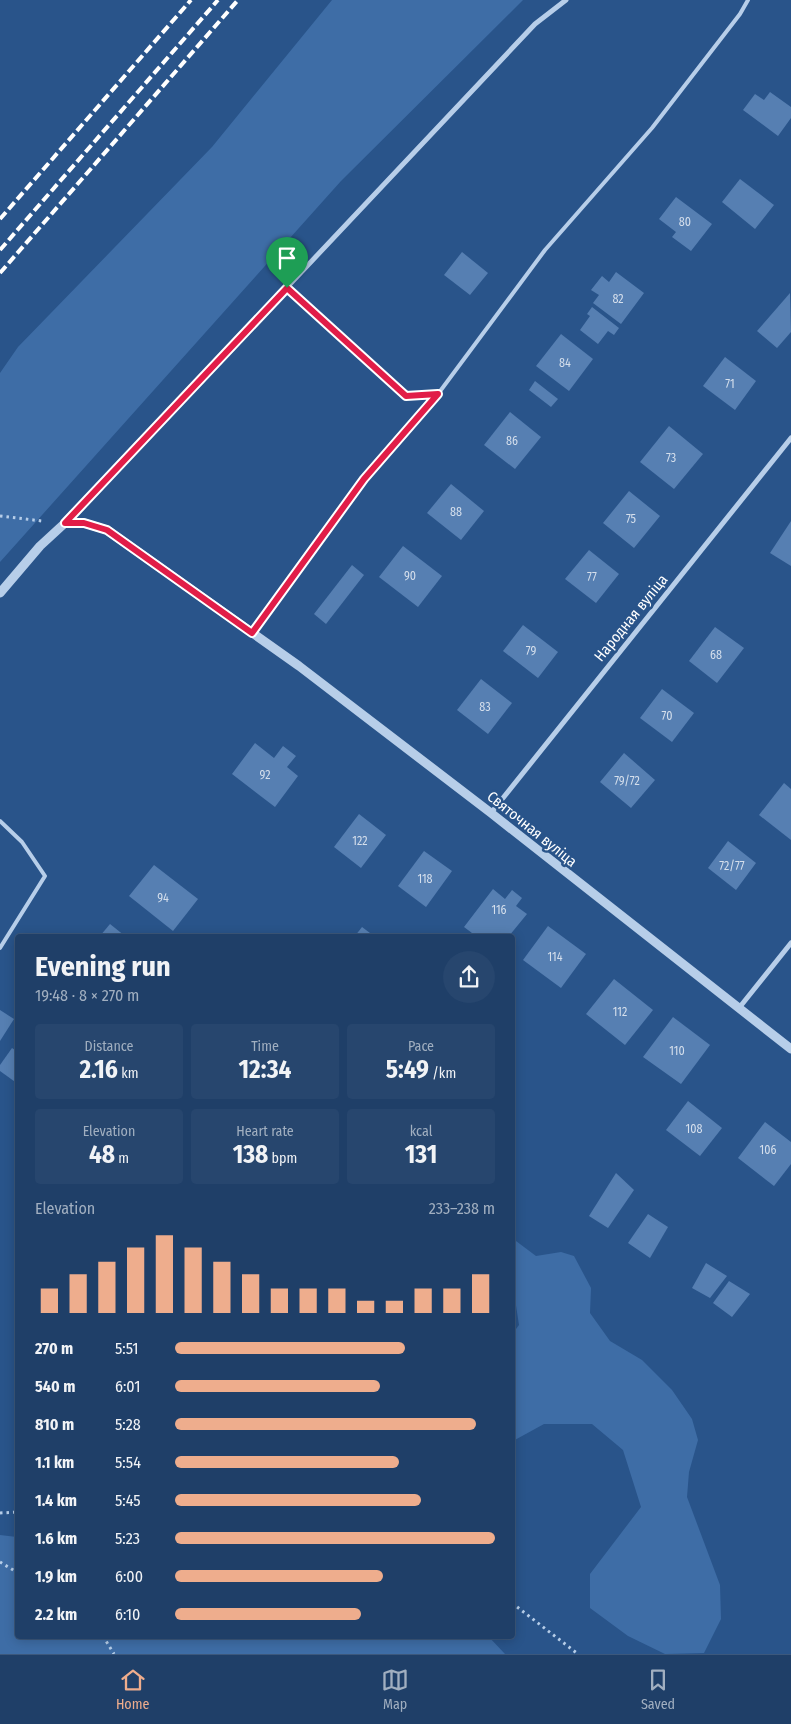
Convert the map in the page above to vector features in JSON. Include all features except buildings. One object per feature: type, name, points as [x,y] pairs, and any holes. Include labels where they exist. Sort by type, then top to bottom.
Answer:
[{"type":"street","points":[[0,593],[40,546],[65,523],[535,24],[566,0]]},
{"type":"street","name":"Народная вуліца","points":[[491,813],[791,438]]},
{"type":"street","name":"Святочная вуліца","points":[[65,523],[84,523],[107,530],[299,666],[491,813],[791,1050]]},
{"type":"street","points":[[738,1008],[791,943]]},
{"type":"lane","points":[[287,288],[406,396],[438,394],[545,250],[652,128],[740,14],[748,0]]},
{"type":"lane","points":[[0,821],[22,842],[45,876],[0,948]]},
{"type":"path","points":[[252,633],[364,479],[438,394]]},
{"type":"path","points":[[0,516],[65,523]]},
{"type":"path","points":[[0,1513],[15,1512]]},
{"type":"path","points":[[0,1562],[15,1571]]},
{"type":"path","points":[[515,1605],[578,1654]]},
{"type":"path","points":[[105,1639],[114,1654]]},
{"type":"shaded area","points":[[332,0],[523,0],[341,181],[0,562],[0,373],[18,347],[212,147]]},
{"type":"shaded area","points":[[515,1240],[536,1256],[561,1252],[574,1256],[591,1288],[590,1313],[610,1341],[642,1360],[672,1390],[692,1419],[698,1440],[689,1472],[687,1497],[720,1585],[721,1619],[704,1653],[665,1654],[628,1636],[590,1608],[590,1574],[641,1507],[623,1450],[592,1424],[544,1424],[515,1440],[515,1330],[519,1325],[515,1299]]},
{"type":"shaded area","points":[[0,1535],[15,1537],[15,1639],[491,1639],[505,1654],[0,1654]]},
{"type":"railway","points":[[0,219],[191,0]]},
{"type":"railway","points":[[0,250],[218,0]]},
{"type":"railway","points":[[0,273],[238,0]]},
{"type":"route","points":[[287,288],[406,396],[438,394],[364,479],[252,633],[107,530],[84,523],[65,523],[287,288]]}]
